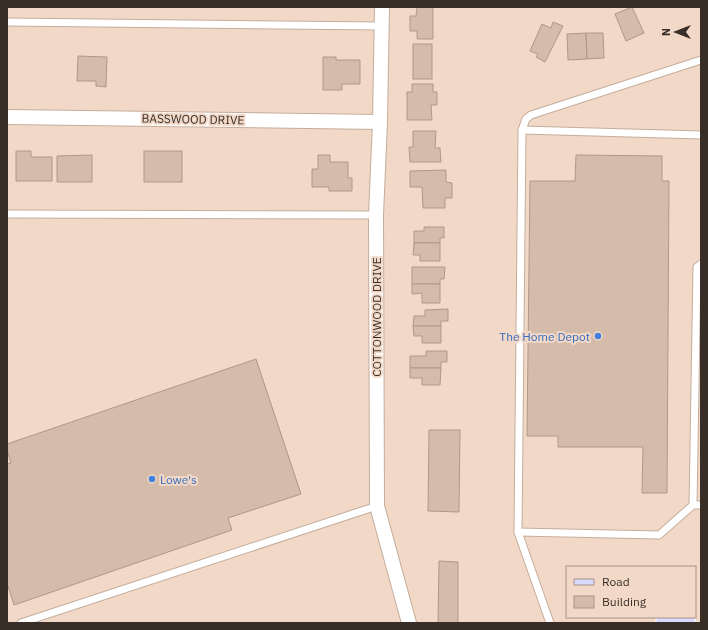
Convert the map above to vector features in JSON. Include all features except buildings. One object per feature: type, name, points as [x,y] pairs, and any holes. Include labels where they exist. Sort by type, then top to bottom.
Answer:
[{"type":"main road","points":[[666,623],[681,618]]},
{"type":"street","name":"COTTONWOOD DRIVE","points":[[382,7],[380,122],[376,215],[377,506],[409,623]]},
{"type":"street","name":"BASSWOOD DRIVE","points":[[7,117],[380,122]]},
{"type":"lane","points":[[7,22],[382,26]]},
{"type":"lane","points":[[550,623],[518,532],[522,130],[526,119],[531,115],[701,60]]},
{"type":"lane","points":[[522,130],[701,135]]},
{"type":"lane","points":[[7,214],[376,215]]},
{"type":"lane","points":[[693,505],[697,267],[701,264]]},
{"type":"lane","points":[[518,532],[659,535],[693,505],[701,505]]},
{"type":"lane","points":[[21,623],[377,506]]},
{"type":"place","name":"The Home Depot","points":[[598,336]]},
{"type":"place","name":"Lowe's","points":[[152,479]]}]
